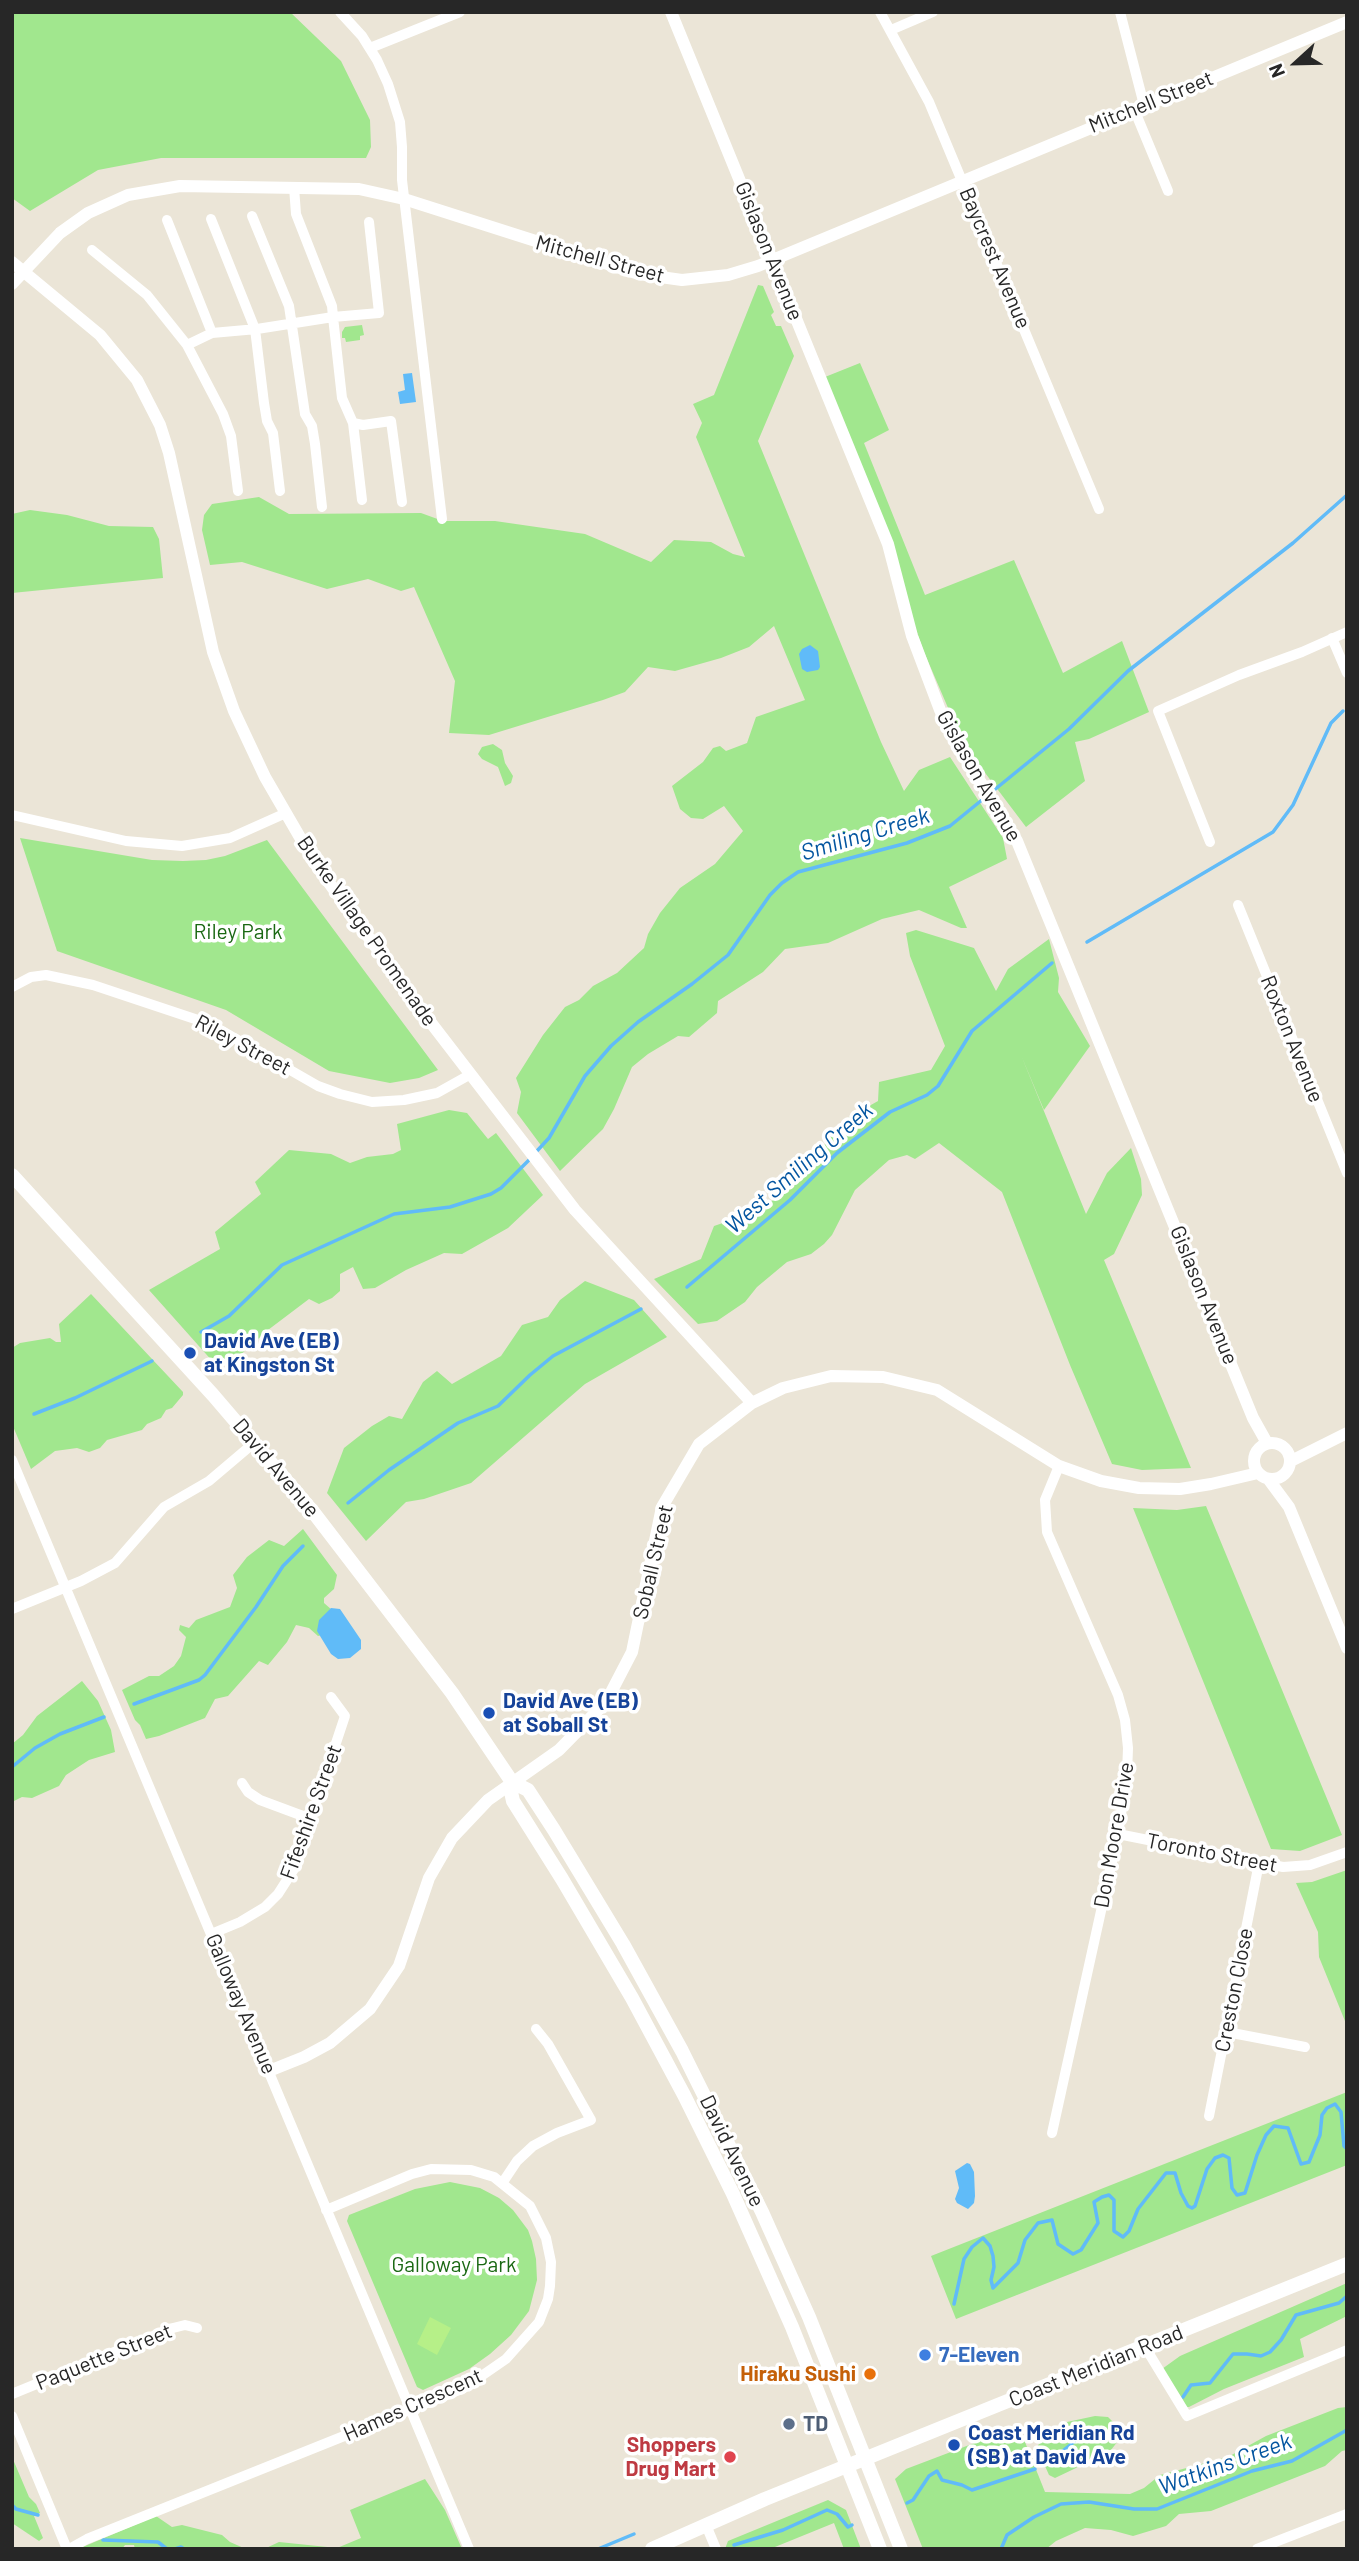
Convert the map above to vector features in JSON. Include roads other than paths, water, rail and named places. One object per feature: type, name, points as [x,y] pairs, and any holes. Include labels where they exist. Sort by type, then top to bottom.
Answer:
[{"type":"main road","name":"David Avenue","points":[[12,1175],[255,1442],[364,1576],[452,1693],[512,1782],[528,1790],[554,1830],[623,1944],[682,2051],[785,2263],[901,2549]]},
{"type":"main road","name":"David Avenue","points":[[512,1782],[513,1801],[632,1998],[709,2144],[760,2253],[880,2549]]},
{"type":"main road","name":"Coast Meridian Road","points":[[652,2549],[1347,2264]]},
{"type":"street","points":[[340,12],[370,48],[397,109],[401,135],[401,180],[442,519]]},
{"type":"street","points":[[370,48],[460,12]]},
{"type":"street","name":"Gislason Avenue","points":[[671,12],[888,544],[912,636],[940,710],[975,774],[1017,841],[1264,1445]]},
{"type":"street","name":"Baycrest Avenue","points":[[880,12],[929,102],[1099,509]]},
{"type":"street","points":[[891,30],[933,12]]},
{"type":"street","points":[[1121,12],[1139,107],[1168,191]]},
{"type":"street","name":"Mitchell Street","points":[[12,284],[60,233],[100,207],[128,195],[180,186],[359,189],[404,199],[615,268],[662,278],[695,280],[728,275],[773,260],[1347,22]]},
{"type":"street","points":[[293,187],[296,214],[332,306],[342,398],[353,423],[362,500]]},
{"type":"street","points":[[252,216],[289,306],[304,414],[312,426],[315,444],[322,507]]},
{"type":"street","points":[[211,219],[255,329],[264,403],[267,421],[273,433],[281,491]]},
{"type":"street","points":[[167,220],[212,333]]},
{"type":"street","points":[[187,345],[212,333],[379,313],[369,222]]},
{"type":"street","points":[[92,250],[147,295],[187,345],[223,414],[231,436],[238,491]]},
{"type":"street","name":"Burke Village Promenade","points":[[12,262],[100,335],[137,380],[159,425],[176,481],[213,652],[234,711],[265,777],[316,865],[425,1015],[549,1176],[614,1254],[752,1403]]},
{"type":"street","points":[[353,423],[363,425],[391,421],[402,502]]},
{"type":"street","points":[[1210,842],[1158,711],[1347,632]]},
{"type":"street","points":[[1332,638],[1347,673]]},
{"type":"street","points":[[12,815],[139,843],[182,846],[230,838],[286,813]]},
{"type":"street","name":"Roxton Avenue","points":[[1238,905],[1347,1173]]},
{"type":"street","name":"Riley Street","points":[[12,987],[31,977],[46,975],[93,985],[210,1024],[318,1086],[364,1100],[384,1102],[419,1098],[437,1093],[471,1074]]},
{"type":"street","name":"Soball Street","points":[[269,2071],[330,2043],[370,2009],[399,1966],[429,1878],[443,1851],[472,1814],[559,1750],[606,1702],[632,1653],[662,1507],[699,1444],[752,1403],[783,1388],[831,1376],[883,1377],[937,1390],[1059,1466],[1101,1481],[1150,1488],[1200,1486],[1260,1471]]},
{"type":"street","points":[[1291,1461],[1347,1433]]},
{"type":"street","points":[[12,1609],[115,1563],[164,1507],[209,1481],[255,1442]]},
{"type":"street","points":[[1289,1507],[1260,1471],[1264,1445],[1321,1445]]},
{"type":"street","points":[[1260,1471],[1277,1479],[1285,1475],[1290,1469],[1291,1461],[1285,1447]]},
{"type":"street","name":"Galloway Avenue","points":[[12,1460],[470,2549]]},
{"type":"street","name":"Don Moore Drive","points":[[1052,2133],[1118,1834],[1128,1748],[1125,1720],[1111,1676],[1046,1532],[1045,1500],[1059,1466]]},
{"type":"street","points":[[1285,1475],[1289,1507],[1347,1648]]},
{"type":"street","name":"Fifeshire Street","points":[[211,1934],[257,1912],[278,1894],[294,1869],[345,1716],[331,1697]]},
{"type":"street","points":[[242,1783],[248,1792],[260,1800],[311,1819]]},
{"type":"street","name":"Toronto Street","points":[[1118,1834],[1259,1863],[1303,1866],[1347,1852]]},
{"type":"street","name":"Creston Close","points":[[1209,2116],[1259,1863]]},
{"type":"street","points":[[503,2182],[517,2161],[533,2146],[556,2133],[591,2120],[536,2029]]},
{"type":"street","points":[[1227,2032],[1305,2047]]},
{"type":"street","name":"Hames Crescent","points":[[68,2549],[87,2539],[464,2388],[488,2374],[521,2344],[539,2322],[550,2286],[551,2262],[547,2238],[530,2206],[503,2182],[490,2175],[471,2170],[431,2169],[412,2174],[327,2210]]},
{"type":"street","name":"Paquette Street","points":[[12,2394],[173,2328],[185,2325],[197,2328]]},
{"type":"street","points":[[1145,2347],[1187,2416],[1347,2350]]},
{"type":"street","points":[[12,2416],[68,2549]]},
{"type":"street","points":[[1257,2549],[1347,2514]]},
{"type":"street","points":[[706,2525],[716,2549]]},
{"type":"water","points":[[412,373],[416,402],[400,404],[398,392],[405,390],[403,374]]},
{"type":"water","points":[[810,645],[818,651],[820,667],[807,672],[802,669],[799,654]]},
{"type":"water","points":[[331,1608],[340,1609],[361,1640],[361,1649],[350,1658],[338,1659],[331,1654],[317,1631],[319,1620]]},
{"type":"water","points":[[967,2163],[974,2172],[975,2196],[974,2203],[968,2209],[955,2199],[959,2188],[955,2171]]},
{"type":"waterway","name":"Smiling Creek","points":[[536,1152],[549,1138],[585,1076],[611,1046],[638,1022],[728,955],[770,895],[782,883],[798,872],[907,843],[950,826],[1069,729],[1128,671],[1293,543],[1347,495]]},
{"type":"waterway","name":"West Smiling Creek","points":[[1087,942],[1273,832],[1293,805],[1331,723],[1343,711]]},
{"type":"waterway","name":"West Smiling Creek","points":[[687,1287],[790,1200],[837,1153],[890,1112],[927,1095],[938,1086],[972,1031],[1052,963]]},
{"type":"waterway","name":"Smiling Creek","points":[[201,1332],[229,1316],[282,1265],[394,1214],[450,1207],[491,1194],[501,1188],[531,1158]]},
{"type":"waterway","name":"West Smiling Creek","points":[[348,1503],[389,1470],[458,1423],[498,1406],[553,1356],[641,1309]]},
{"type":"waterway","name":"Smiling Creek","points":[[34,1414],[75,1398],[152,1361]]},
{"type":"waterway","name":"West Smiling Creek","points":[[134,1704],[199,1680],[205,1675],[283,1566],[303,1546]]},
{"type":"waterway","name":"West Smiling Creek","points":[[12,1767],[35,1748],[60,1734],[104,1717]]},
{"type":"waterway","points":[[954,2304],[964,2259],[972,2247],[983,2238],[990,2246],[993,2256],[993,2288],[1018,2263],[1025,2240],[1038,2223],[1052,2220],[1058,2244],[1073,2254],[1081,2250],[1098,2223],[1094,2202],[1102,2197],[1109,2195],[1114,2200],[1114,2231],[1123,2237],[1129,2231],[1138,2209],[1166,2173],[1175,2173],[1181,2193],[1192,2208],[1207,2169],[1215,2158],[1223,2155],[1229,2158],[1232,2188],[1237,2195],[1245,2193],[1257,2155],[1266,2135],[1274,2126],[1288,2128],[1301,2164],[1309,2162],[1320,2135],[1322,2115],[1327,2108],[1335,2104],[1341,2112],[1344,2146],[1347,2149]]},
{"type":"waterway","points":[[1183,2397],[1191,2385],[1210,2383],[1233,2354],[1261,2356],[1270,2352],[1281,2340],[1296,2315],[1339,2303],[1347,2296]]},
{"type":"waterway","points":[[1049,2462],[1080,2437],[1100,2430]]},
{"type":"waterway","name":"Watkins Creek","points":[[1001,2549],[1007,2535],[1034,2517],[1061,2504],[1089,2502],[1134,2509],[1157,2509],[1252,2471],[1292,2461],[1347,2430]]},
{"type":"waterway","points":[[907,2503],[913,2500],[929,2476],[937,2471],[942,2480],[972,2490],[1035,2469]]},
{"type":"waterway","points":[[12,2505],[16,2509],[38,2515]]},
{"type":"waterway","points":[[734,2545],[783,2530],[827,2510],[837,2514],[848,2527],[852,2525]]},
{"type":"waterway","points":[[598,2549],[634,2534]]},
{"type":"waterway","points":[[103,2540],[158,2542],[167,2549]]},
{"type":"waterway","points":[[175,2549],[184,2549]]},
{"type":"place","name":"David Ave (EB) at Kingston St","points":[[190,1353]]},
{"type":"place","name":"David Ave (EB) at Soball St","points":[[489,1713]]},
{"type":"place","name":"7-Eleven","points":[[925,2355]]},
{"type":"place","name":"Hiraku Sushi","points":[[870,2374]]},
{"type":"place","name":"TD","points":[[789,2424]]},
{"type":"place","name":"Coast Meridian Rd (SB) at David Ave","points":[[954,2445]]},
{"type":"place","name":"Shoppers Drug Mart","points":[[730,2457]]},
{"type":"park label","name":"Riley Park","points":[[238,932]]},
{"type":"park label","name":"Galloway Park","points":[[454,2265]]}]
